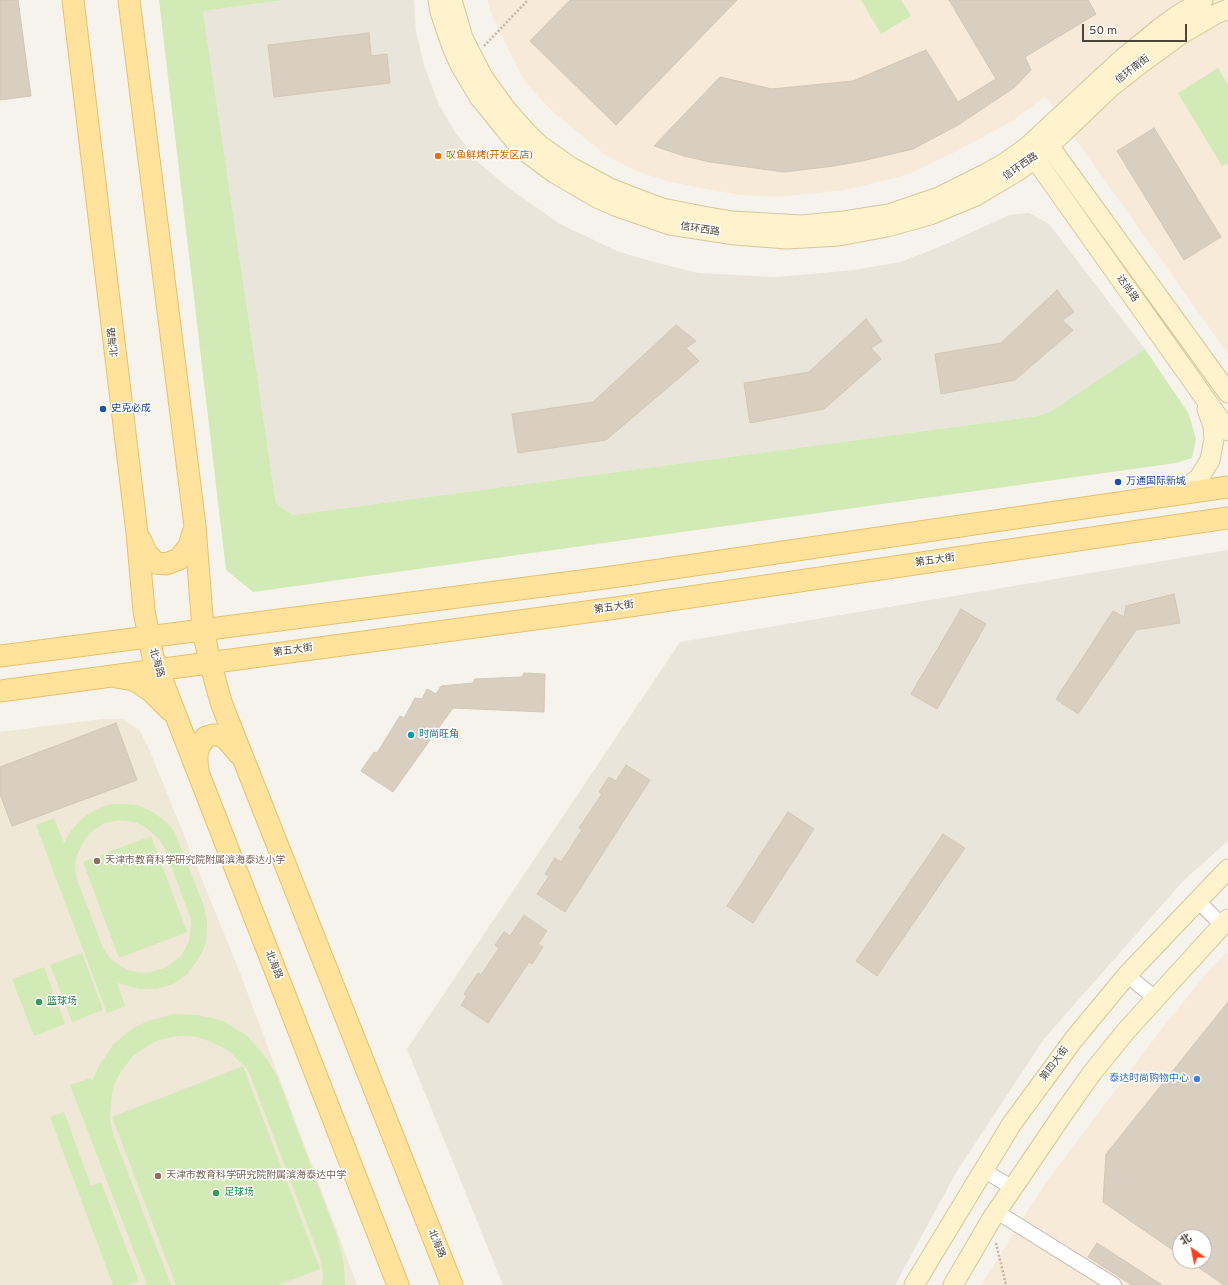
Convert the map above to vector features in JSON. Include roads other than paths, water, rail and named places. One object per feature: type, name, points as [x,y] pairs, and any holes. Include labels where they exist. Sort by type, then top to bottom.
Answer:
[{"type":"main road","name":"北海路","points":[[73,0],[142,580],[154,653],[177,721],[398,1285]]},
{"type":"main road","points":[[129,0],[195,526],[199,571],[196,655],[207,679],[222,705]]},
{"type":"main road","points":[[177,721],[174,689],[177,674],[196,655],[230,633],[261,622],[620,576],[1228,487]]},
{"type":"main road","name":"第五大街","points":[[0,656],[97,644],[154,653],[196,655],[267,655],[616,608],[1228,518]]},
{"type":"main road","points":[[137,533],[147,554],[156,563],[166,564],[179,559],[189,546],[195,526]]},
{"type":"main road","points":[[182,632],[188,622],[195,600],[199,571]]},
{"type":"main road","points":[[97,644],[122,634],[131,624],[139,607],[142,580]]},
{"type":"main road","name":"第五大街","points":[[0,690],[100,676],[154,653],[182,632],[196,655]]},
{"type":"main road","points":[[222,705],[222,686],[228,674],[233,669],[246,662],[267,655]]},
{"type":"main road","points":[[100,676],[124,678],[139,683],[153,693],[165,705],[177,721]]},
{"type":"main road","name":"北海路","points":[[222,705],[452,1285]]},
{"type":"main road","points":[[200,780],[197,753],[200,745],[206,737],[220,735],[227,740],[245,763]]},
{"type":"street","name":"信环西路","points":[[438,0],[440,12],[452,47],[467,78],[490,112],[526,152],[554,173],[599,199],[633,213],[670,225],[735,236],[788,239],[838,236],[887,227],[930,215],[976,196],[1021,169],[1031,153],[1046,140]]},
{"type":"street","name":"信环西路","points":[[452,0],[472,58],[483,77],[516,121],[541,146],[571,167],[610,188],[662,208],[703,216],[755,223],[802,224],[844,221],[889,214],[939,197],[961,187],[1006,162],[1031,153]]},
{"type":"street","name":"信环南街","points":[[1046,140],[1122,60],[1160,28],[1203,0]]},
{"type":"street","name":"信环南街","points":[[1046,140],[1111,87],[1180,35],[1216,14],[1228,9]]},
{"type":"street","name":"达尚路","points":[[1046,140],[1228,393]]},
{"type":"street","name":"达尚路","points":[[1031,153],[1228,431]]},
{"type":"street","points":[[1163,496],[1190,486],[1199,478],[1210,460],[1214,439],[1213,426],[1207,407],[1197,387]]},
{"type":"street","name":"第四大街","points":[[914,1285],[1011,1125],[1074,1039],[1127,975],[1228,868]]},
{"type":"street","points":[[953,1285],[994,1216],[1092,1073],[1126,1030],[1225,922],[1197,900]]},
{"type":"street","points":[[1127,975],[1155,998]]},
{"type":"street","points":[[983,1170],[1013,1188]]},
{"type":"street","points":[[994,1216],[1114,1285]]},
{"type":"place","name":"叹鱼鲜烤(开发区店)","points":[[438,156]]},
{"type":"place","name":"史克必成","points":[[103,409]]},
{"type":"place","name":"万通国际新城","points":[[1118,482]]},
{"type":"place","name":"时尚旺角","points":[[411,735]]},
{"type":"place","name":"天津市教育科学研究院附属滨海泰达小学","points":[[97,861]]},
{"type":"place","name":"篮球场","points":[[39,1002]]},
{"type":"place","name":"泰达时尚购物中心","points":[[1197,1079]]},
{"type":"place","name":"天津市教育科学研究院附属滨海泰达中学","points":[[158,1176]]},
{"type":"place","name":"足球场","points":[[216,1193]]}]
